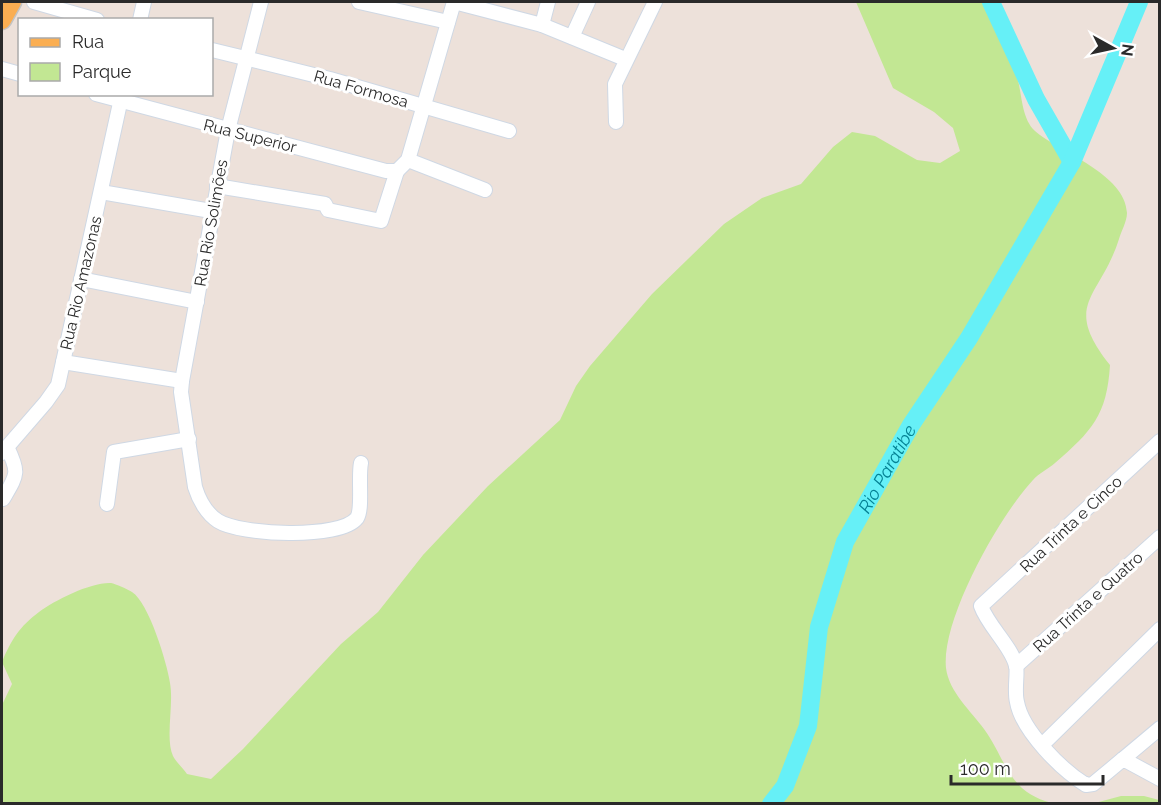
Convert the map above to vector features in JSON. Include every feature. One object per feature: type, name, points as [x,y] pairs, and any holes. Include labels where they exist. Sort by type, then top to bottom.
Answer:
[{"type":"main road","points":[[2,20],[11,2]]},
{"type":"street","points":[[34,2],[90,18]]},
{"type":"street","points":[[140,18],[144,2]]},
{"type":"street","name":"Rua Rio Solimões","points":[[261,2],[228,130],[211,211],[182,381],[181,392],[197,494],[212,517],[232,526],[276,534],[321,530],[355,519],[359,510],[358,473],[361,463]]},
{"type":"street","points":[[359,2],[448,22]]},
{"type":"street","points":[[217,186],[325,204],[328,210],[381,221],[423,107],[454,2],[542,25],[625,59]]},
{"type":"street","points":[[542,25],[548,2]]},
{"type":"street","points":[[572,37],[588,2]]},
{"type":"street","points":[[616,122],[615,84],[625,59],[655,2]]},
{"type":"street","name":"Rua Formosa","points":[[213,50],[330,80],[510,131]]},
{"type":"street","points":[[2,69],[18,73]]},
{"type":"street","name":"Rua Superior","points":[[121,97],[228,130],[386,171],[403,166],[485,190]]},
{"type":"street","name":"Rua Rio Amazonas","points":[[4,450],[54,391],[63,362],[121,97]]},
{"type":"street","points":[[101,192],[211,211]]},
{"type":"street","points":[[81,279],[197,302]]},
{"type":"street","points":[[63,362],[182,381]]},
{"type":"street","name":"Rua Trinta e Cinco","points":[[1016,666],[981,606],[1160,441]]},
{"type":"street","points":[[107,504],[114,452],[190,443]]},
{"type":"street","points":[[2,500],[17,475],[17,467],[4,450]]},
{"type":"street","name":"Rua Trinta e Quatro","points":[[1016,666],[1160,537]]},
{"type":"street","points":[[1042,745],[1160,629]]},
{"type":"street","points":[[1016,666],[1014,683],[1017,704],[1026,726],[1042,745],[1086,785],[1093,784],[1160,728]]},
{"type":"street","points":[[1123,759],[1160,779]]},
{"type":"green space","points":[[856,2],[983,2],[1013,63],[1024,109],[1031,126],[1046,139],[1104,175],[1124,199],[1127,213],[1125,223],[1111,259],[1089,301],[1086,314],[1088,328],[1110,365],[1101,410],[1088,431],[1068,452],[1035,478],[1005,517],[975,569],[953,623],[947,647],[946,668],[951,685],[992,741],[1010,774],[1026,791],[1052,803],[2,803],[2,705],[12,684],[2,662],[21,628],[46,607],[64,597],[103,583],[119,585],[138,598],[151,620],[168,674],[171,692],[170,740],[173,756],[187,774],[211,779],[243,749],[341,644],[378,612],[423,555],[488,486],[560,420],[576,386],[590,366],[652,294],[724,224],[762,198],[801,184],[833,147],[852,132],[875,136],[917,160],[940,163],[960,151],[953,128],[934,112],[893,88]]},
{"type":"green space","points":[[1121,796],[1144,796],[1159,800],[1159,803],[1095,803]]},
{"type":"waterway","name":"Rio Paratibe","points":[[991,2],[1036,99],[1072,162]]},
{"type":"waterway","name":"Rio Paratibe","points":[[771,804],[785,786],[808,726],[819,627],[845,542],[911,425],[969,338],[1072,162],[1139,2]]}]
